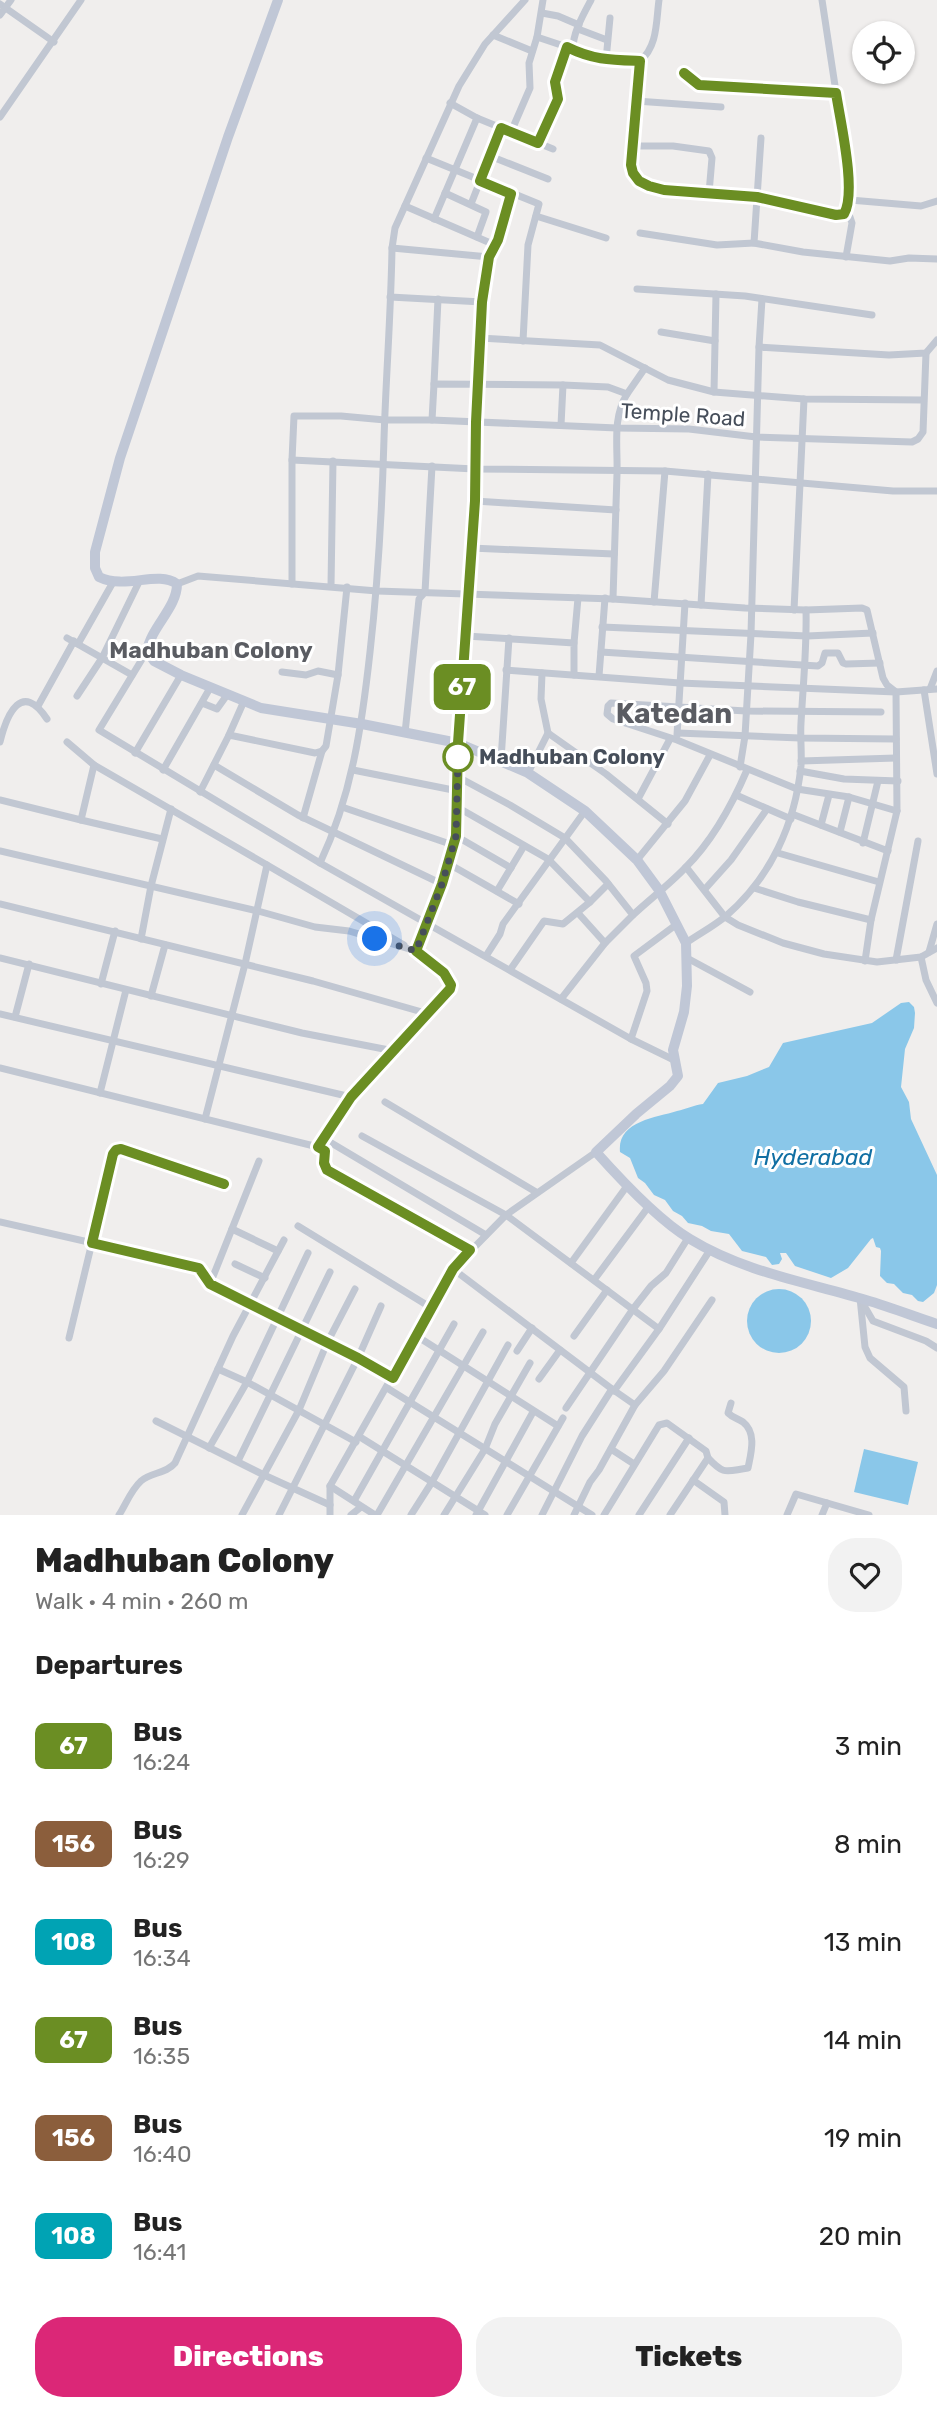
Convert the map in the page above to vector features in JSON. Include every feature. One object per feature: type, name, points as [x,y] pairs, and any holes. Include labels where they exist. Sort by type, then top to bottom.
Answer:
[{"type":"street","points":[[0,15],[2,6],[11,0]]},
{"type":"street","points":[[0,117],[81,0]]},
{"type":"street","points":[[177,584],[162,578],[112,583],[99,578],[95,568],[95,552],[120,458],[228,137],[278,0]]},
{"type":"street","points":[[320,863],[342,807],[362,724],[377,590],[395,228],[450,103],[472,63],[525,0]]},
{"type":"street","points":[[511,132],[530,88],[528,63],[537,37],[543,0]]},
{"type":"street","points":[[538,143],[558,99],[555,82],[585,8],[591,0]]},
{"type":"street","points":[[659,0],[652,47],[640,61],[631,165],[633,173],[639,181],[664,190],[757,197],[836,215],[844,214],[850,217],[852,223],[846,257]]},
{"type":"street","points":[[822,0],[846,158],[850,200],[844,214]]},
{"type":"street","points":[[2,6],[54,41]]},
{"type":"street","points":[[542,13],[558,16],[607,40]]},
{"type":"street","points":[[606,60],[610,18]]},
{"type":"street","points":[[493,35],[532,51]]},
{"type":"street","points":[[537,37],[570,48],[578,54],[606,60],[640,61]]},
{"type":"street","points":[[684,73],[699,85],[836,93]]},
{"type":"street","points":[[636,101],[721,107]]},
{"type":"street","points":[[450,103],[477,118],[553,149]]},
{"type":"street","points":[[434,219],[477,118]]},
{"type":"street","points":[[471,204],[501,128]]},
{"type":"street","points":[[754,243],[761,138]]},
{"type":"street","points":[[633,146],[673,146],[709,151],[712,158],[709,193]]},
{"type":"street","points":[[491,156],[548,179]]},
{"type":"street","points":[[426,158],[539,204],[528,244],[523,341]]},
{"type":"street","points":[[445,193],[482,209],[486,214],[477,237]]},
{"type":"street","points":[[416,951],[449,864],[456,836],[458,743],[475,501],[482,302],[489,257],[511,194]]},
{"type":"street","points":[[850,200],[914,205],[937,201]]},
{"type":"street","points":[[405,206],[495,245]]},
{"type":"street","points":[[536,216],[606,239]]},
{"type":"street","points":[[640,233],[717,245],[754,243],[803,252],[890,261],[909,258],[937,259]]},
{"type":"street","points":[[392,248],[489,257]]},
{"type":"street","points":[[637,289],[762,299],[872,315]]},
{"type":"street","points":[[714,392],[716,294]]},
{"type":"street","points":[[390,297],[482,302]]},
{"type":"street","points":[[432,420],[438,299]]},
{"type":"street","points":[[561,999],[605,943],[686,867],[719,824],[736,795],[743,769],[751,634],[762,299]]},
{"type":"street","points":[[661,332],[715,341]]},
{"type":"street","points":[[480,338],[600,345],[668,380],[714,392],[804,398],[923,400]]},
{"type":"street","points":[[759,347],[889,355],[926,353],[937,340]]},
{"type":"street","name":"Temple Road","points":[[292,460],[294,416],[689,429],[756,437],[912,442],[923,432],[926,353]]},
{"type":"street","points":[[599,676],[602,627],[609,599],[614,554],[617,428],[621,404],[645,368]]},
{"type":"street","points":[[434,384],[608,387],[627,394]]},
{"type":"street","points":[[561,425],[563,386]]},
{"type":"street","points":[[794,610],[804,398]]},
{"type":"street","points":[[292,584],[292,460],[475,469],[664,471],[894,491],[937,491]]},
{"type":"street","points":[[331,586],[333,461]]},
{"type":"street","points":[[405,733],[419,599],[425,592],[432,466]]},
{"type":"street","points":[[654,602],[664,471]]},
{"type":"street","points":[[701,605],[708,474]]},
{"type":"street","points":[[475,501],[616,510]]},
{"type":"street","points":[[471,548],[614,554]]},
{"type":"street","points":[[177,584],[198,576],[377,590],[609,599],[750,608],[862,608],[869,615],[883,678],[896,692]]},
{"type":"street","points":[[77,696],[102,658],[139,582]]},
{"type":"street","points":[[38,706],[73,641],[112,583]]},
{"type":"street","points":[[177,584],[174,598],[149,642],[147,651],[99,730],[320,863],[631,1039],[674,1060]]},
{"type":"street","points":[[229,735],[315,753],[327,746],[347,587]]},
{"type":"street","points":[[574,675],[578,598]]},
{"type":"street","points":[[638,799],[675,737],[680,708],[685,603]]},
{"type":"street","points":[[686,943],[725,917],[754,888],[778,853],[792,817],[801,761],[806,610]]},
{"type":"street","points":[[602,627],[807,636],[873,633]]},
{"type":"street","points":[[466,636],[574,643]]},
{"type":"street","points":[[501,760],[509,638]]},
{"type":"street","points":[[73,641],[132,675]]},
{"type":"street","points":[[147,651],[154,661],[181,675],[261,708],[458,743],[528,773],[585,811],[637,860],[659,890],[686,943],[684,1012],[673,1050],[678,1068],[674,1083],[596,1152],[506,1215],[453,1269],[330,1486],[330,1515]]},
{"type":"street","points":[[601,652],[820,666],[823,656],[828,652],[838,653],[846,664],[880,663]]},
{"type":"street","points":[[506,670],[680,683],[896,692],[930,690]]},
{"type":"street","points":[[282,672],[306,675],[318,671],[338,675]]},
{"type":"street","points":[[937,671],[930,690],[937,774]]},
{"type":"street","points":[[528,773],[548,733],[541,699],[542,673]]},
{"type":"street","points":[[135,753],[181,675]]},
{"type":"street","points":[[163,770],[210,688]]},
{"type":"street","points":[[865,961],[871,920],[897,811],[896,692]]},
{"type":"street","points":[[202,703],[217,709],[227,695]]},
{"type":"street","points":[[200,792],[244,701]]},
{"type":"street","points":[[0,742],[4,723],[18,702],[33,703],[47,719]]},
{"type":"street","points":[[881,712],[746,711],[611,703],[607,714],[612,719],[675,737],[710,755],[797,789],[849,797],[897,811]]},
{"type":"street","points":[[548,733],[668,824]]},
{"type":"street","points":[[675,737],[896,738]]},
{"type":"street","points":[[67,742],[94,765],[416,951],[444,973],[451,985],[450,989],[351,1097],[318,1147]]},
{"type":"street","points":[[303,818],[322,751]]},
{"type":"street","points":[[637,860],[685,802],[710,755]]},
{"type":"street","points":[[801,761],[896,758]]},
{"type":"street","points":[[81,820],[94,765]]},
{"type":"street","points":[[214,765],[303,818],[442,884]]},
{"type":"street","points":[[353,770],[458,791]]},
{"type":"street","points":[[800,771],[844,779],[898,781]]},
{"type":"street","points":[[458,777],[510,804],[565,838],[633,915]]},
{"type":"street","points":[[863,843],[878,781]]},
{"type":"street","points":[[821,825],[829,794]]},
{"type":"street","points":[[736,795],[888,852]]},
{"type":"street","points":[[840,832],[849,797]]},
{"type":"street","points":[[0,800],[162,839]]},
{"type":"street","points":[[342,807],[453,845]]},
{"type":"street","points":[[457,807],[548,859],[590,902]]},
{"type":"street","points":[[705,889],[731,860],[767,808]]},
{"type":"street","points":[[141,939],[151,886],[171,809]]},
{"type":"street","points":[[486,956],[503,924],[585,811]]},
{"type":"street","points":[[456,836],[511,868]]},
{"type":"street","points":[[897,960],[918,841]]},
{"type":"street","points":[[497,891],[524,846]]},
{"type":"street","points":[[0,851],[258,911],[326,930],[349,931],[416,951]]},
{"type":"street","points":[[778,853],[880,882]]},
{"type":"street","points":[[449,864],[519,904]]},
{"type":"street","points":[[205,1119],[258,911],[267,865]]},
{"type":"street","points":[[686,867],[725,917],[783,943],[824,954],[865,961],[921,957],[934,951],[937,924]]},
{"type":"street","points":[[510,970],[544,921],[563,925],[608,884]]},
{"type":"street","points":[[754,888],[871,920]]},
{"type":"street","points":[[0,904],[347,990],[429,1014]]},
{"type":"street","points":[[578,914],[605,943]]},
{"type":"street","points":[[631,1039],[647,991],[634,956],[677,924]]},
{"type":"street","points":[[101,984],[115,932]]},
{"type":"street","points":[[151,996],[164,945]]},
{"type":"street","points":[[921,957],[926,980],[937,1003]]},
{"type":"street","points":[[0,958],[302,1033],[394,1052]]},
{"type":"street","points":[[687,958],[750,992]]},
{"type":"street","points":[[15,1017],[29,964]]},
{"type":"street","points":[[100,1093],[126,990]]},
{"type":"street","points":[[0,1014],[351,1097]]},
{"type":"street","points":[[0,1068],[318,1147],[325,1151],[324,1163],[327,1170],[470,1250]]},
{"type":"street","points":[[385,1102],[536,1192]]},
{"type":"street","points":[[362,1136],[506,1215],[659,1329]]},
{"type":"street","points":[[323,1138],[486,1235]]},
{"type":"street","points":[[69,1338],[116,1150],[121,1149],[224,1184]]},
{"type":"street","points":[[596,1152],[649,1206],[688,1238],[710,1250],[756,1270],[860,1298],[937,1324]]},
{"type":"street","points":[[210,1284],[259,1161]]},
{"type":"street","points":[[571,1263],[627,1186]]},
{"type":"street","points":[[594,1280],[649,1206]]},
{"type":"street","points":[[0,1222],[194,1266],[204,1273],[210,1284],[393,1378]]},
{"type":"street","points":[[298,1226],[430,1307]]},
{"type":"street","points":[[232,1229],[278,1251]]},
{"type":"street","points":[[566,1408],[633,1309],[651,1286],[666,1273],[688,1238]]},
{"type":"street","points":[[120,1515],[141,1481],[169,1470],[175,1463],[218,1369],[284,1240]]},
{"type":"street","points":[[542,1515],[582,1436],[659,1329],[710,1250]]},
{"type":"street","points":[[209,1448],[247,1382],[308,1253]]},
{"type":"street","points":[[235,1264],[265,1278]]},
{"type":"street","points":[[453,1269],[635,1405]]},
{"type":"street","points":[[238,1461],[330,1272]]},
{"type":"street","points":[[242,1515],[299,1410],[327,1343],[355,1289]]},
{"type":"street","points":[[574,1336],[607,1290]]},
{"type":"street","points":[[860,1298],[873,1321],[926,1341],[937,1348]]},
{"type":"street","points":[[860,1298],[865,1347],[870,1358],[904,1387],[906,1410]]},
{"type":"street","points":[[574,1515],[635,1405],[671,1361],[712,1300]]},
{"type":"street","points":[[279,1515],[358,1358],[381,1306]]},
{"type":"street","points":[[351,1515],[454,1324]]},
{"type":"street","points":[[517,1351],[532,1328]]},
{"type":"street","points":[[330,1486],[376,1515],[483,1332]]},
{"type":"street","points":[[415,1335],[533,1412],[561,1422],[507,1515]]},
{"type":"street","points":[[411,1515],[508,1346]]},
{"type":"street","points":[[539,1378],[560,1350]]},
{"type":"street","points":[[444,1515],[485,1449],[530,1363]]},
{"type":"street","points":[[218,1369],[383,1452],[480,1514],[533,1412]]},
{"type":"street","points":[[387,1388],[592,1515]]},
{"type":"street","points":[[604,1515],[662,1423],[667,1423],[706,1451],[708,1458],[719,1470],[726,1473],[748,1468],[752,1443],[748,1427],[740,1419],[727,1413],[731,1403]]},
{"type":"street","points":[[156,1421],[330,1505]]},
{"type":"street","points":[[639,1515],[690,1438]]},
{"type":"street","points":[[611,1449],[634,1464]]},
{"type":"street","points":[[670,1515],[708,1458]]},
{"type":"street","points":[[693,1480],[724,1502],[724,1515]]},
{"type":"street","points":[[787,1515],[796,1494],[869,1515]]},
{"type":"street","points":[[822,1515],[827,1503]]},
{"type":"water","name":"Hyderabad","points":[[909,1002],[914,1007],[914,1028],[905,1049],[901,1087],[909,1102],[911,1119],[937,1175],[937,1285],[934,1293],[923,1302],[903,1293],[880,1276],[881,1251],[876,1247],[873,1238],[848,1268],[831,1278],[795,1266],[786,1253],[780,1253],[782,1259],[779,1264],[772,1265],[766,1257],[742,1251],[729,1234],[688,1223],[673,1211],[665,1200],[654,1195],[638,1178],[630,1158],[620,1152],[621,1142],[631,1127],[639,1122],[703,1104],[718,1083],[769,1067],[783,1043],[872,1023],[901,1003]]},
{"type":"water","points":[[773,1289],[785,1289],[802,1298],[809,1309],[809,1333],[802,1344],[785,1353],[773,1353],[761,1348],[752,1339],[747,1327],[747,1315],[752,1303],[761,1294]]},
{"type":"water","points":[[864,1449],[918,1462],[908,1505],[854,1492]]},
{"type":"bus line","name":"67","points":[[224,1184],[121,1149],[116,1150],[92,1243],[199,1268],[210,1284],[393,1378],[430,1307],[453,1269],[470,1250],[327,1170],[324,1167],[325,1151],[318,1147],[351,1097],[429,1014],[451,985],[444,973],[416,951],[449,864],[456,836],[458,743],[475,501],[482,302],[489,257],[498,240],[511,194],[480,181],[501,128],[538,143],[558,99],[555,82],[567,47],[578,54],[598,59],[640,61],[631,165],[639,181],[664,190],[757,197],[836,215],[844,214],[850,200],[836,93],[718,88],[694,83],[684,73]]},
{"type":"place","name":"Madhuban Colony","points":[[458,757]]},
{"type":"district","name":"Madhuban Colony","points":[[211,650]]},
{"type":"district","name":"Katedan","points":[[674,713]]},
{"type":"route","points":[[375,939],[416,951],[449,864],[456,836],[458,757]]}]
